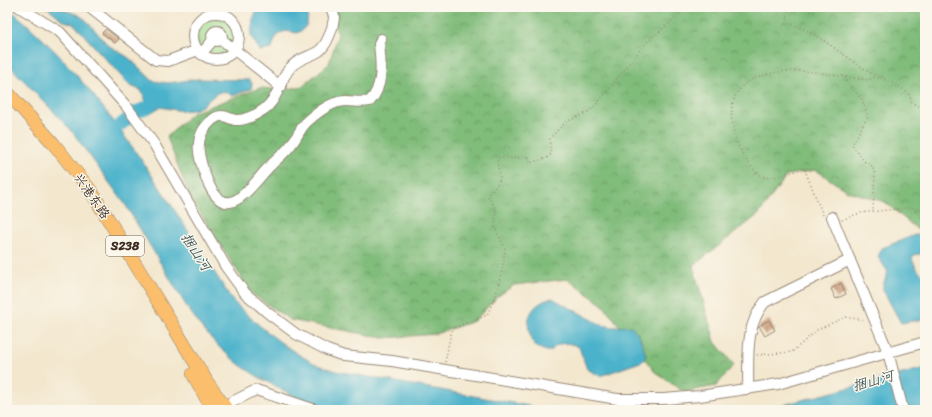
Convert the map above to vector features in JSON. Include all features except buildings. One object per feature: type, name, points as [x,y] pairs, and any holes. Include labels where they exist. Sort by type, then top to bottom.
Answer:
[{"type":"main road","name":"兴港东路","points":[[7,92],[53,143],[91,191],[207,382],[220,409]]},
{"type":"main road","name":"兴港东路","points":[[7,103],[44,142],[100,218],[220,409]]},
{"type":"street","points":[[19,7],[60,32],[127,107],[161,155],[226,267],[245,293],[296,334],[328,350],[344,356],[444,370],[617,399],[671,398],[778,384],[925,342]]},
{"type":"street","points":[[89,7],[156,60],[168,61],[199,52],[217,36],[226,13]]},
{"type":"street","points":[[330,7],[334,17],[326,42],[319,51],[298,60],[289,69],[281,87],[269,105],[256,114],[236,120],[221,116],[216,117],[202,131],[198,142],[200,158],[212,194],[217,199],[224,202],[231,202],[244,196],[266,170],[294,142],[303,126],[325,109],[339,102],[370,101],[374,97],[380,79],[379,44],[381,39]]},
{"type":"street","points":[[226,13],[237,25],[240,32],[240,40],[235,51],[227,58],[212,60],[199,52],[193,38],[194,30],[199,21],[210,14],[226,13]]},
{"type":"street","points":[[199,21],[281,87]]},
{"type":"street","points":[[833,220],[888,352],[903,410]]},
{"type":"street","points":[[748,389],[751,328],[754,317],[759,309],[765,302],[850,260]]},
{"type":"street","points":[[220,409],[256,390],[316,410]]},
{"type":"path","points":[[444,370],[454,328],[487,315],[496,295],[504,260],[505,248],[494,229],[496,210],[488,195],[499,180],[500,176],[497,164],[498,158],[505,157],[513,159],[529,156],[530,163],[547,158],[551,154],[550,138],[566,122],[588,112],[596,105],[644,45],[683,11],[694,7]]},
{"type":"path","points":[[789,7],[787,17],[789,23],[818,38],[877,76],[907,92],[911,102],[925,109]]},
{"type":"path","points":[[877,76],[868,80],[792,69],[776,72],[751,80],[738,92],[732,106],[733,131],[737,145],[746,160],[756,172],[766,178],[772,178],[804,168],[826,219],[833,220],[860,212],[873,210],[913,208],[925,220]]},
{"type":"path","points":[[845,77],[846,82],[862,99],[868,116],[852,145],[865,162],[871,165],[875,172],[873,210]]},
{"type":"path","points":[[751,356],[792,352],[817,330],[846,317],[875,321]]},
{"type":"green space","points":[[326,7],[925,7],[925,236],[885,202],[847,191],[816,170],[787,175],[759,214],[693,266],[715,342],[734,365],[716,386],[684,392],[655,372],[603,305],[567,279],[514,285],[498,296],[474,321],[435,334],[385,338],[290,320],[251,293],[189,195],[167,137],[192,113],[260,88],[284,90],[302,86],[329,64],[338,34]]},
{"type":"green space","points":[[212,17],[220,17],[227,20],[232,25],[235,36],[232,47],[227,52],[220,55],[212,55],[205,52],[200,47],[197,40],[197,32],[200,25],[205,20]]},
{"type":"water","name":"捆山河","points":[[7,7],[42,38],[103,107],[131,145],[233,301],[278,340],[311,362],[336,371],[551,410],[334,410],[300,399],[260,378],[240,365],[220,348],[202,328],[187,307],[125,204],[71,130],[7,63]]},
{"type":"water","points":[[41,7],[56,7],[79,15],[86,20],[108,45],[129,58],[153,81],[168,83],[197,79],[250,80],[252,84],[251,89],[232,96],[227,93],[219,92],[204,105],[195,109],[180,110],[160,107],[150,113],[144,104],[146,101],[141,90],[130,86],[74,24],[62,20],[48,8]]},
{"type":"water","points":[[258,7],[306,7],[308,19],[306,25],[301,31],[297,33],[283,32],[275,39],[272,49],[260,51],[251,36],[253,19]]},
{"type":"water","points":[[925,231],[925,253],[914,255],[912,259],[917,269],[925,277],[925,319],[901,323],[883,290],[883,285],[888,272],[878,257],[882,248]]},
{"type":"water","points":[[552,298],[602,325],[614,327],[631,326],[637,332],[642,344],[646,356],[643,361],[600,376],[587,369],[579,347],[564,343],[557,345],[551,351],[546,351],[536,347],[529,331],[529,317],[537,306]]},
{"type":"water","points":[[925,368],[925,406],[910,410],[764,410]]},
{"type":"waterway","points":[[136,112],[148,107]]},
{"type":"waterway","points":[[105,137],[129,118]]}]
